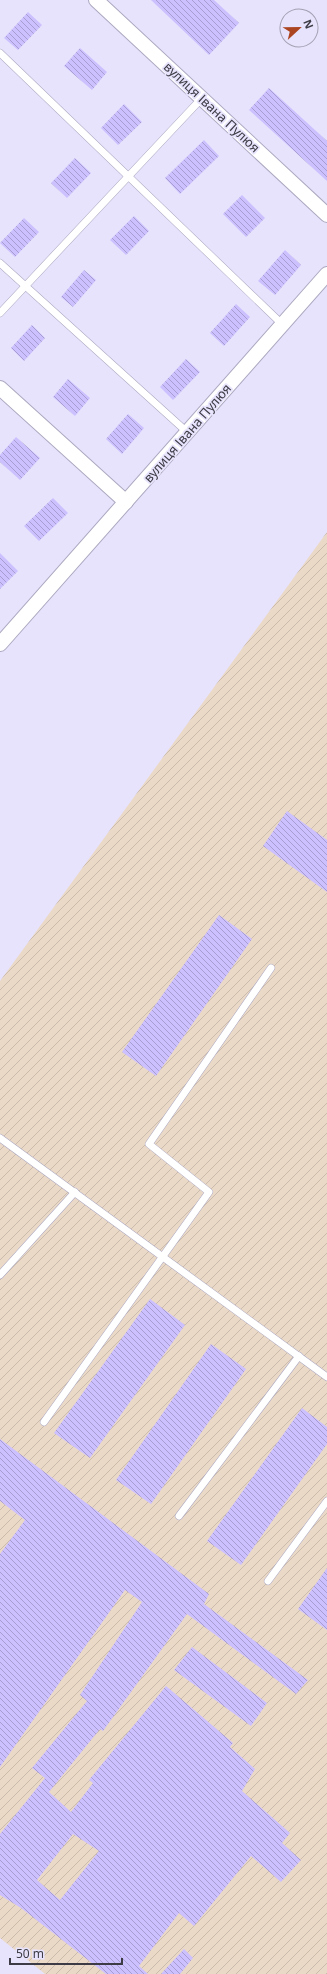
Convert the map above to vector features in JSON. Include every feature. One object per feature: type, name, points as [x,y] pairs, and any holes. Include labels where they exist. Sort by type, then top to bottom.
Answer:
[{"type":"street","name":"вулиця Івана Пулюя","points":[[96,0],[327,215]]},
{"type":"street","name":"вулиця Івана Пулюя","points":[[2,638],[126,502],[327,274]]},
{"type":"street","points":[[0,388],[126,502]]},
{"type":"lane","points":[[0,52],[283,325]]},
{"type":"lane","points":[[0,313],[202,98]]},
{"type":"lane","points":[[0,263],[187,432]]},
{"type":"lane","points":[[44,1422],[164,1257],[209,1192],[149,1144],[271,968]]},
{"type":"lane","points":[[0,1138],[327,1377]]},
{"type":"lane","points":[[0,1276],[75,1192]]},
{"type":"lane","points":[[180,1516],[299,1356]]},
{"type":"lane","points":[[268,1581],[327,1501]]},
{"type":"shaded area","points":[[327,532],[327,1974],[45,1974],[0,1938],[0,981]]},
{"type":"building","points":[[151,0],[214,0],[239,23],[209,55]]},
{"type":"building","points":[[28,12],[42,25],[18,50],[4,38]]},
{"type":"building","points":[[80,48],[107,72],[92,90],[64,66]]},
{"type":"building","points":[[269,88],[327,141],[327,181],[249,110]]},
{"type":"building","points":[[124,104],[142,122],[118,145],[101,128]]},
{"type":"building","points":[[204,140],[219,156],[180,194],[165,178]]},
{"type":"building","points":[[75,158],[91,173],[67,198],[51,183]]},
{"type":"building","points":[[242,195],[265,218],[246,237],[223,214]]},
{"type":"building","points":[[134,216],[149,231],[126,255],[110,240]]},
{"type":"building","points":[[24,218],[39,232],[15,257],[0,243]]},
{"type":"building","points":[[285,250],[301,265],[275,295],[258,281]]},
{"type":"building","points":[[84,270],[96,280],[73,307],[61,297]]},
{"type":"building","points":[[236,304],[250,317],[224,346],[210,333]]},
{"type":"building","points":[[32,325],[45,338],[24,361],[11,348]]},
{"type":"building","points":[[186,359],[200,372],[173,400],[160,387]]},
{"type":"building","points":[[68,379],[90,398],[75,416],[53,397]]},
{"type":"building","points":[[128,414],[144,428],[122,454],[106,439]]},
{"type":"building","points":[[16,437],[40,458],[20,480],[0,462],[0,455]]},
{"type":"building","points":[[53,498],[68,513],[39,541],[24,526]]},
{"type":"building","points":[[0,553],[18,571],[0,589]]},
{"type":"building","points":[[287,811],[327,840],[327,892],[263,846]]},
{"type":"building","points":[[219,915],[252,939],[156,1076],[122,1052]]},
{"type":"building","points":[[150,1299],[185,1325],[90,1458],[54,1433]]},
{"type":"building","points":[[211,1344],[246,1369],[151,1504],[116,1480]]},
{"type":"building","points":[[302,1408],[327,1427],[327,1444],[241,1565],[207,1541]]},
{"type":"building","points":[[0,1439],[209,1594],[204,1604],[308,1680],[296,1694],[187,1614],[103,1731],[100,1729],[49,1792],[71,1812],[93,1783],[89,1780],[166,1686],[233,1743],[230,1747],[255,1769],[242,1791],[290,1833],[282,1843],[301,1860],[281,1882],[251,1856],[194,1926],[179,1913],[139,1966],[148,1974],[106,1974],[21,1908],[0,1895],[0,1834],[45,1778],[32,1768],[87,1701],[80,1695],[142,1602],[125,1590],[0,1767],[0,1554],[25,1520],[0,1501]],"holes":[[[73,1834],[99,1851],[60,1900],[37,1880]]]},
{"type":"building","points":[[327,1568],[327,1630],[298,1609]]},
{"type":"building","points":[[192,1647],[267,1703],[251,1726],[174,1670]]},
{"type":"building","points":[[184,1949],[193,1958],[180,1974],[161,1974]]}]
